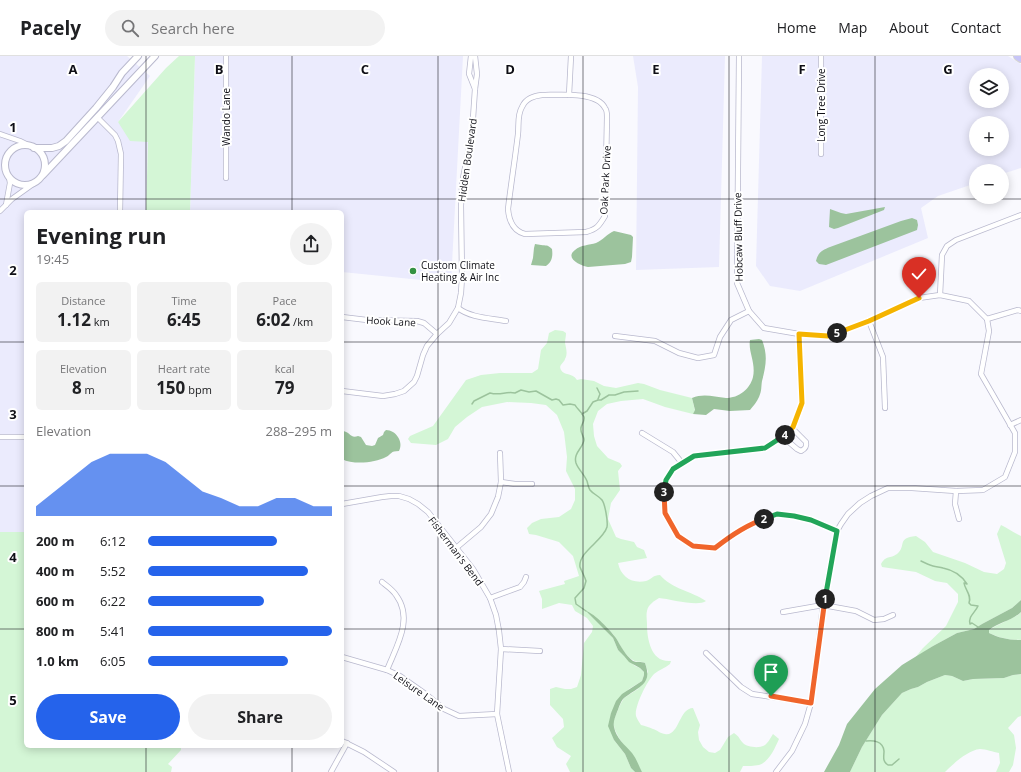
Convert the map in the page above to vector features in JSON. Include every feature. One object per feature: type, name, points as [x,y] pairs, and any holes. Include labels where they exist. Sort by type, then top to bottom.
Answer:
[{"type":"main road","points":[[138,56],[122,73],[96,108],[66,141],[59,146],[52,148],[23,146],[16,148],[11,152],[8,156],[6,164],[9,177],[16,183],[20,184],[28,185],[37,182],[155,56]]},
{"type":"main road","points":[[32,147],[40,152],[45,161],[43,175]]},
{"type":"street","name":"Wando Lane","points":[[226,56],[226,178]]},
{"type":"street","name":"Hidden Boulevard","points":[[471,56],[469,74],[475,89]]},
{"type":"street","name":"Hidden Boulevard","points":[[344,391],[382,396],[395,394],[404,390],[414,382],[427,346],[449,323],[458,308],[462,277],[462,183],[472,133],[477,74],[475,56]]},
{"type":"street","points":[[569,94],[570,56]]},
{"type":"street","name":"Hobcaw Bluff Drive","points":[[739,56],[737,283],[749,311],[764,328],[799,334],[828,336],[869,321],[919,298],[940,294],[969,301],[987,319]]},
{"type":"street","name":"Long Tree Drive","points":[[821,56],[821,154]]},
{"type":"street","name":"Oak Park Drive","points":[[569,94],[597,99],[605,107],[607,117],[605,216],[601,224],[594,230],[586,232],[522,234],[512,225],[508,217],[519,113],[527,100],[534,96],[569,94]]},
{"type":"street","points":[[97,117],[115,135],[118,141],[121,154],[120,210]]},
{"type":"street","points":[[0,134],[32,147]]},
{"type":"street","points":[[6,205],[10,183],[9,177]]},
{"type":"street","points":[[0,211],[12,199],[33,184]]},
{"type":"street","points":[[940,294],[942,255],[947,246],[956,240],[1021,215]]},
{"type":"street","points":[[458,308],[471,315],[506,321]]},
{"type":"street","points":[[776,772],[792,751],[805,724],[811,703],[823,605],[837,531],[844,519],[860,503],[888,488],[956,491],[983,490],[1005,477],[1015,452],[1015,434],[981,374],[989,332],[987,319],[1018,310],[1021,311]]},
{"type":"street","points":[[615,336],[655,341],[679,353],[698,358],[714,355],[720,337],[731,320],[749,311]]},
{"type":"street","name":"Hook Lane","points":[[344,317],[367,320],[417,321],[424,323],[437,334]]},
{"type":"street","points":[[869,321],[883,357],[885,408]]},
{"type":"street","points":[[799,334],[802,403],[792,428],[783,437],[765,448],[694,456],[673,469],[666,480],[664,493],[665,513],[678,536],[693,546],[715,548],[728,538],[753,523],[777,514],[805,519],[837,531]]},
{"type":"street","points":[[1010,425],[1021,420]]},
{"type":"street","points":[[783,437],[797,449],[801,451],[804,449],[807,445],[806,442],[792,428]]},
{"type":"street","points":[[642,433],[672,452],[682,463]]},
{"type":"street","points":[[0,437],[24,437]]},
{"type":"street","points":[[456,548],[481,527],[491,514],[498,497],[501,482],[500,453]]},
{"type":"street","points":[[501,482],[532,484]]},
{"type":"street","points":[[956,491],[955,504],[959,519]]},
{"type":"street","name":"Fisherman's Bend","points":[[344,504],[391,496],[399,496],[409,499],[428,512],[473,569],[490,598],[498,625],[501,649],[497,714],[508,772]]},
{"type":"street","points":[[490,598],[520,587],[526,577]]},
{"type":"street","points":[[382,582],[396,595],[402,607],[404,619],[401,636],[387,670]]},
{"type":"street","points":[[783,612],[823,605],[856,611],[874,620],[884,620],[893,615]]},
{"type":"street","points":[[501,649],[540,651]]},
{"type":"street","points":[[706,653],[741,687],[752,694],[811,703]]},
{"type":"street","name":"Leisure Lane","points":[[344,658],[387,670],[400,676],[444,709],[459,716],[497,714]]},
{"type":"street","points":[[344,742],[364,752],[394,772]]},
{"type":"street","points":[[331,772],[347,744]]},
{"type":"shaded area","points":[[0,56],[127,56],[150,76],[118,122],[148,142],[146,210],[24,210],[24,532],[0,532]]},
{"type":"shaded area","points":[[179,56],[195,56],[190,210],[146,210],[148,142],[130,141],[118,122],[166,68]]},
{"type":"shaded area","points":[[195,56],[463,56],[451,283],[344,272],[344,210],[190,210]]},
{"type":"shaded area","points":[[633,56],[725,56],[719,267],[636,270],[638,87]]},
{"type":"shaded area","points":[[762,56],[1008,56],[1021,64],[1021,168],[1009,172],[1009,164],[969,164],[969,185],[938,196],[921,208],[928,238],[800,291],[770,286],[756,266]]},
{"type":"shaded area","points":[[885,207],[884,210],[838,228],[834,229],[829,227],[830,209],[846,214]]},
{"type":"shaded area","points":[[912,218],[917,220],[917,230],[826,265],[819,264],[816,261],[819,253],[827,248]]},
{"type":"shaded area","points":[[614,231],[631,235],[633,237],[631,262],[625,264],[588,267],[581,265],[572,259],[572,253],[577,248],[596,243]]},
{"type":"shaded area","points":[[535,244],[548,246],[552,249],[552,259],[546,266],[531,265]]},
{"type":"shaded area","points":[[555,330],[566,333],[566,355],[560,368],[562,372],[573,376],[577,380],[581,379],[594,381],[604,386],[616,388],[638,383],[692,398],[695,411],[693,414],[665,407],[643,399],[607,404],[598,411],[593,424],[597,446],[608,458],[620,463],[622,466],[618,471],[620,490],[611,503],[608,519],[616,537],[634,542],[637,547],[644,550],[647,558],[618,563],[624,576],[641,582],[660,575],[670,584],[706,601],[702,603],[691,603],[659,598],[649,607],[647,611],[647,630],[649,643],[659,658],[664,661],[671,661],[670,664],[654,674],[648,682],[639,701],[636,716],[641,725],[664,734],[670,734],[685,712],[688,709],[693,708],[700,725],[698,732],[699,740],[703,747],[709,752],[715,753],[720,750],[728,737],[734,733],[745,744],[756,747],[765,745],[773,734],[779,739],[776,746],[766,761],[759,765],[743,766],[740,772],[642,772],[631,753],[619,738],[613,722],[624,698],[638,689],[648,672],[645,663],[630,658],[610,630],[591,615],[587,613],[592,616],[613,638],[618,650],[635,666],[644,672],[642,681],[629,689],[611,713],[614,740],[625,754],[631,768],[635,772],[570,772],[566,764],[571,756],[557,747],[552,738],[564,727],[563,719],[550,705],[550,689],[556,687],[571,689],[577,687],[581,675],[584,643],[592,632],[593,626],[587,618],[575,611],[572,605],[559,603],[542,609],[542,599],[539,591],[565,584],[564,581],[579,576],[573,556],[559,542],[529,534],[527,528],[532,523],[541,519],[559,517],[571,509],[575,500],[575,489],[566,471],[567,457],[564,432],[557,415],[546,405],[507,402],[482,407],[455,427],[448,439],[436,445],[411,443],[408,439],[410,436],[433,426],[466,380],[481,375],[500,373],[532,373],[538,369],[541,350],[547,343],[549,333]]},
{"type":"shaded area","points":[[750,340],[762,340],[764,345],[766,356],[765,365],[760,395],[750,410],[730,411],[714,409],[706,415],[693,414],[695,410],[692,398],[705,396],[731,398],[739,395],[747,389],[752,381],[754,372]]},
{"type":"shaded area","points":[[386,430],[396,434],[400,440],[399,451],[370,462],[358,463],[344,460],[344,431],[352,436],[361,437],[366,445],[372,446],[375,445],[378,438],[383,435]]},
{"type":"shaded area","points":[[1001,525],[1021,536],[1021,600],[1012,608],[974,629],[957,633],[933,646],[914,659],[946,626],[958,602],[958,594],[947,583],[935,581],[916,572],[882,567],[881,564],[886,558],[897,554],[900,551],[904,540],[916,536],[925,542],[933,552],[965,563],[984,572],[997,574],[1004,569],[1006,563],[997,534]]},
{"type":"shaded area","points":[[0,532],[24,532],[24,748],[181,748],[181,750],[168,764],[172,767],[171,772],[0,772]]},
{"type":"shaded area","points":[[1021,600],[1021,612],[993,627],[989,630],[989,633],[1012,640],[1021,640],[1021,674],[1004,678],[973,679],[963,681],[952,676],[945,675],[902,693],[882,715],[862,747],[850,772],[824,772],[839,745],[847,724],[875,689],[902,665],[957,633],[974,629],[1012,608]]},
{"type":"shaded area","points":[[586,611],[598,619],[610,631],[630,659],[634,662],[645,663],[647,669],[646,681],[623,700],[614,720],[614,727],[617,735],[633,755],[642,772],[635,772],[631,768],[625,754],[614,740],[608,726],[616,701],[622,694],[642,681],[644,672],[629,662],[618,650],[613,638]]},
{"type":"shaded area","points":[[1021,612],[1021,640],[1012,640],[989,633],[989,630]]},
{"type":"shaded area","points":[[1021,674],[1021,716],[1018,717],[1008,728],[1014,735],[1016,748],[1013,765],[1009,772],[996,772],[1000,763],[999,753],[980,749],[971,752],[956,761],[945,772],[850,772],[862,747],[882,715],[902,693],[945,675],[952,676],[963,681],[973,679],[1004,678]]},
{"type":"waterway","points":[[597,388],[600,394],[598,399]]},
{"type":"waterway","points":[[472,404],[474,401],[490,393],[515,393],[521,390],[529,392],[536,391],[552,400],[559,400],[563,405],[575,405],[583,415],[584,420],[581,430],[584,440],[575,459],[578,467],[586,478],[590,490],[603,502],[607,524],[605,532],[587,551],[580,562],[580,567],[586,581],[584,588],[575,598],[576,604],[586,611]]},
{"type":"waterway","points":[[582,414],[587,411],[593,402],[601,400],[609,395],[638,391]]},
{"type":"waterway","points":[[921,561],[932,566],[950,570],[965,581],[967,584],[964,583],[970,597],[969,603],[971,605],[978,606],[971,617],[970,624],[972,623],[978,627]]},
{"type":"waterway","points":[[866,741],[875,741],[882,745],[884,760],[888,765],[892,765],[899,759]]},
{"type":"place","name":"Custom Climate Heating & Air Inc","points":[[413,271]]},
{"type":"route","points":[[771,696],[811,703],[823,605],[837,531],[811,520],[777,514],[753,523],[728,538],[715,548],[693,546],[678,536],[665,513],[664,493],[666,480],[673,469],[694,456],[765,448],[783,437],[793,427],[802,403],[799,334],[828,336],[869,321],[919,298]]}]
